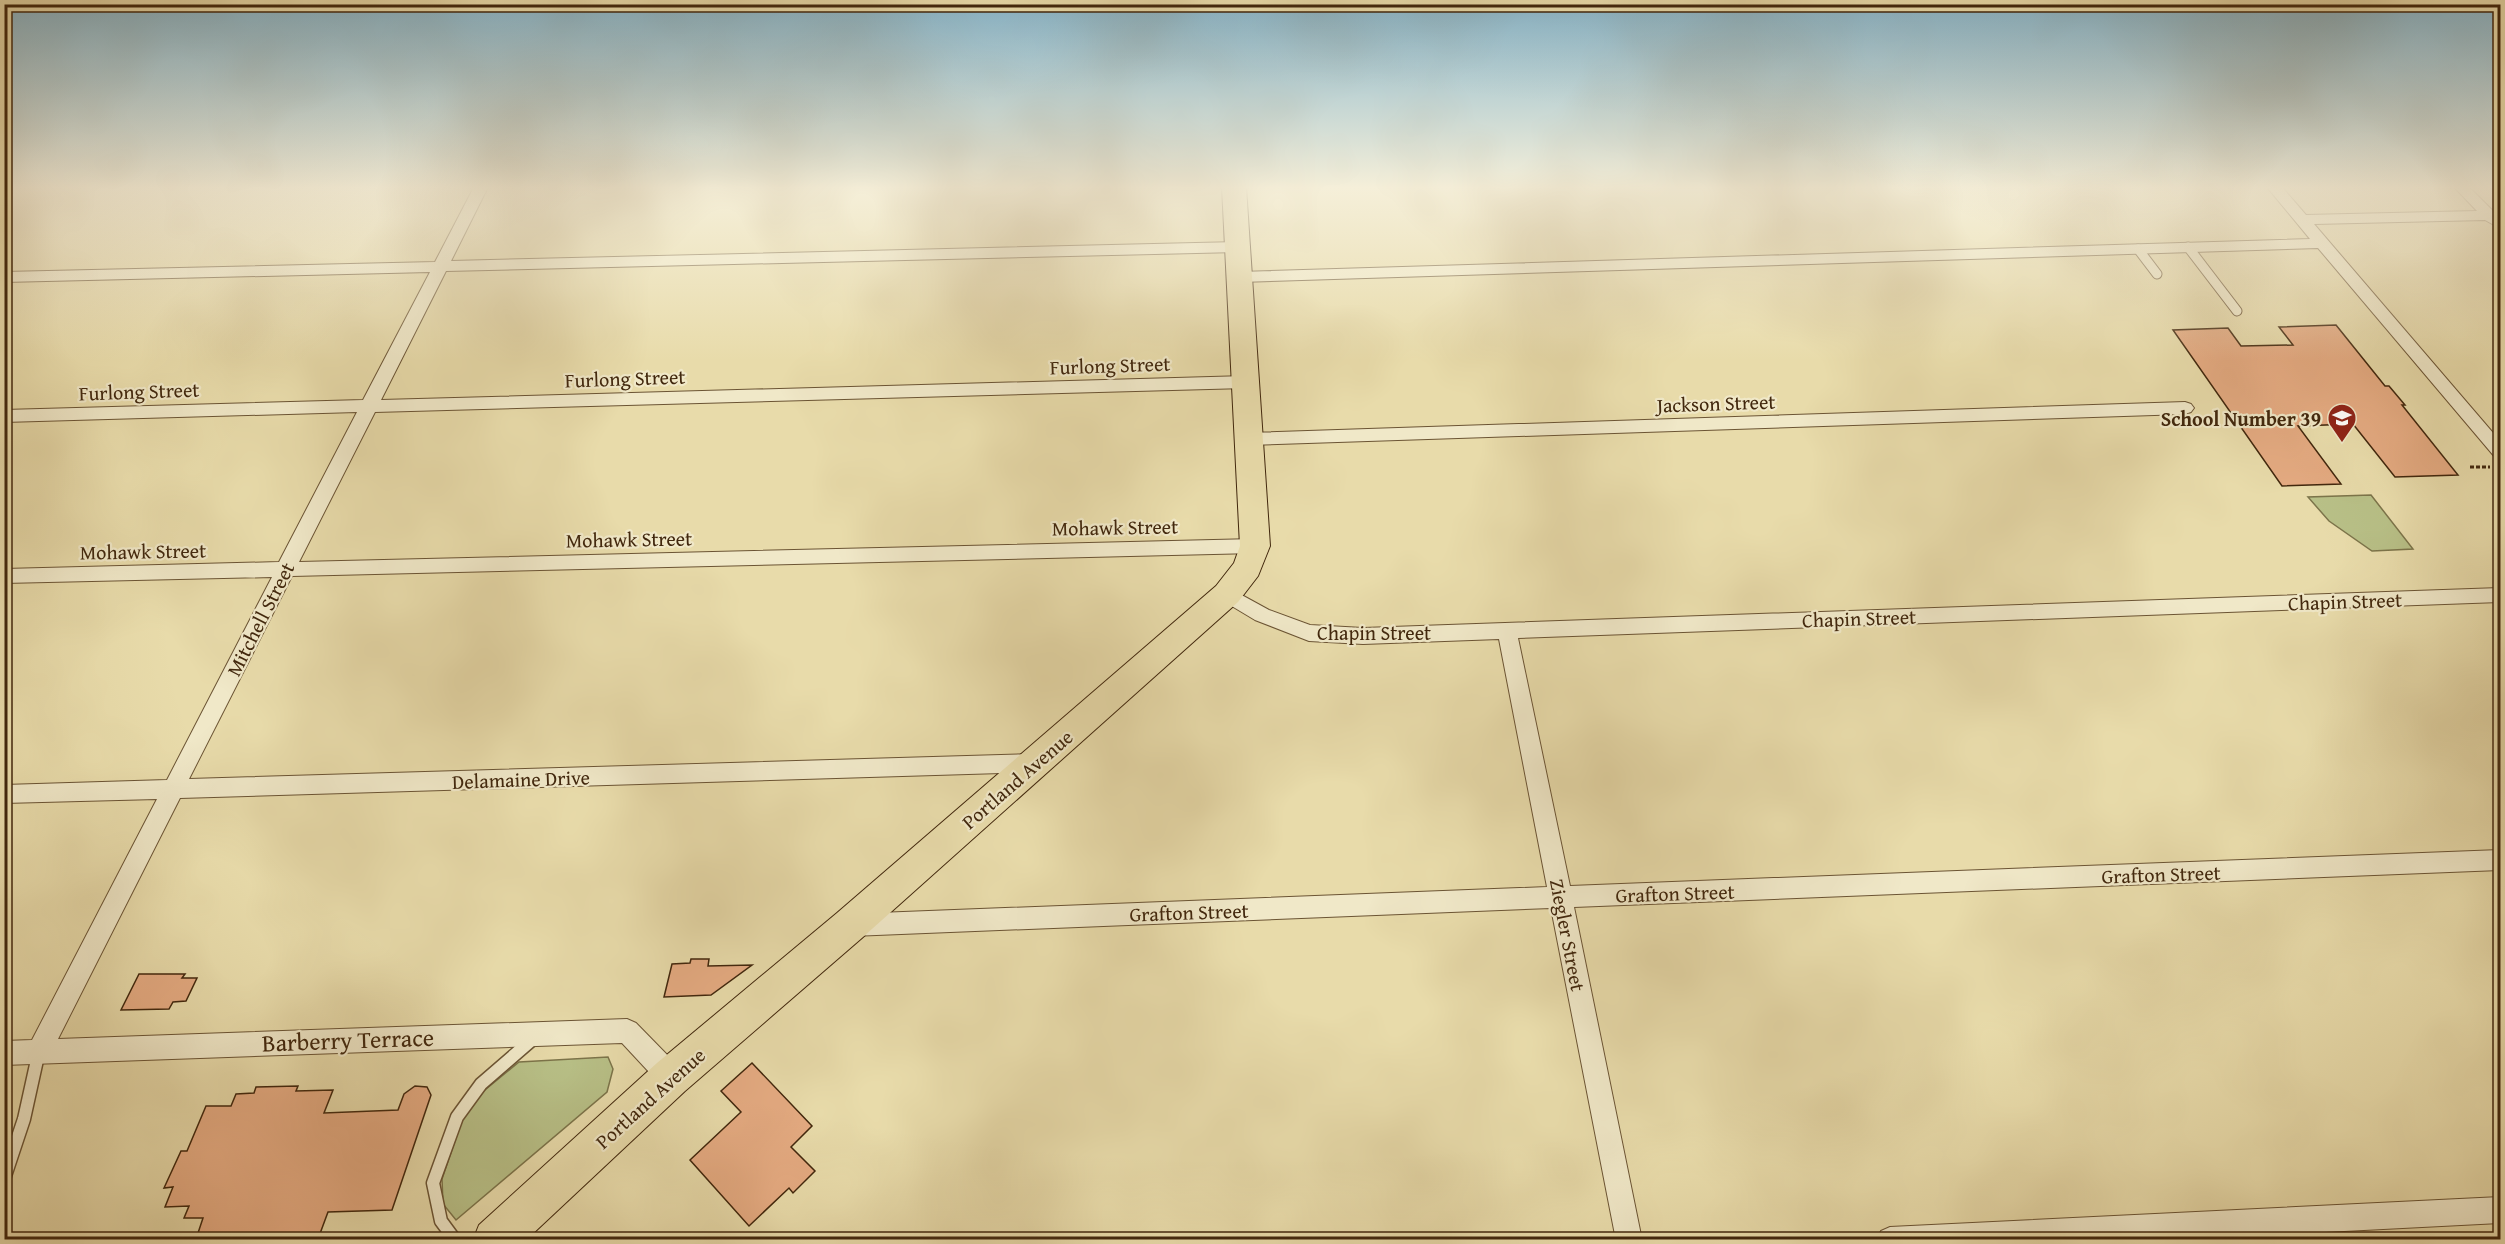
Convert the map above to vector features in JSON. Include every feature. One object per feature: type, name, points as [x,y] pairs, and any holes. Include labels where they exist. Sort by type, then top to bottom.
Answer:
[{"type":"main road","name":"Portland Avenue","points":[[494,1239],[671,1077],[1037,763],[1227,594],[1247,568],[1255,546],[1238,247]]},
{"type":"street","name":"Mitchell Street","points":[[39,1051],[452,245]]},
{"type":"street","points":[[1240,278],[2253,245]]},
{"type":"street","points":[[2324,245],[2498,459]]},
{"type":"street","points":[[4,277],[1238,247]]},
{"type":"street","name":"Furlong Street","points":[[4,416],[1246,382]]},
{"type":"street","name":"Jackson Street","points":[[1249,439],[2185,408]]},
{"type":"street","name":"Mohawk Street","points":[[4,576],[1255,546]]},
{"type":"street","name":"Chapin Street","points":[[1227,594],[1262,615],[1309,633],[1363,636],[2500,596]]},
{"type":"street","name":"Ziegler Street","points":[[1507,630],[1629,1239]]},
{"type":"street","name":"Delamaine Drive","points":[[4,794],[1037,763]]},
{"type":"street","name":"Grafton Street","points":[[850,925],[2500,860]]},
{"type":"street","name":"Barberry Terrace","points":[[4,1053],[627,1030],[671,1077]]},
{"type":"street","points":[[1890,1239],[2500,1210]]},
{"type":"lane","points":[[2188,247],[2237,311]]},
{"type":"lane","points":[[2138,249],[2157,274]]},
{"type":"lane","points":[[455,1239],[441,1221],[433,1184],[457,1117],[481,1084],[539,1034]]},
{"type":"lane","points":[[4,1179],[24,1119],[39,1051]]},
{"type":"path","points":[[2470,468],[2498,459]]},
{"type":"green space","points":[[2371,495],[2413,549],[2372,551],[2329,521],[2308,497]]},
{"type":"green space","points":[[608,1057],[613,1069],[607,1092],[456,1220],[443,1204],[442,1179],[463,1117],[480,1094],[519,1062]]},
{"type":"building","points":[[2336,325],[2385,386],[2389,386],[2405,405],[2402,405],[2458,475],[2395,477],[2353,424],[2298,426],[2341,484],[2282,486],[2173,330],[2228,328],[2241,346],[2293,345],[2279,327]]},
{"type":"building","points":[[691,959],[709,959],[708,966],[752,965],[711,995],[664,997],[672,964],[690,963]]},
{"type":"building","points":[[139,974],[185,974],[182,978],[197,978],[186,1001],[173,1002],[169,1009],[121,1010]]},
{"type":"building","points":[[752,1063],[812,1126],[791,1147],[815,1171],[793,1193],[789,1188],[749,1226],[690,1160],[741,1112],[721,1091]]},
{"type":"building","points":[[298,1086],[296,1091],[333,1090],[324,1113],[398,1110],[404,1094],[415,1086],[427,1087],[431,1095],[392,1210],[328,1212],[318,1239],[196,1239],[203,1218],[184,1218],[189,1206],[165,1207],[173,1187],[164,1188],[181,1151],[187,1151],[206,1106],[231,1106],[236,1094],[254,1093],[256,1087]]},
{"type":"place","name":"School Number 39","points":[[2342,444]]}]
